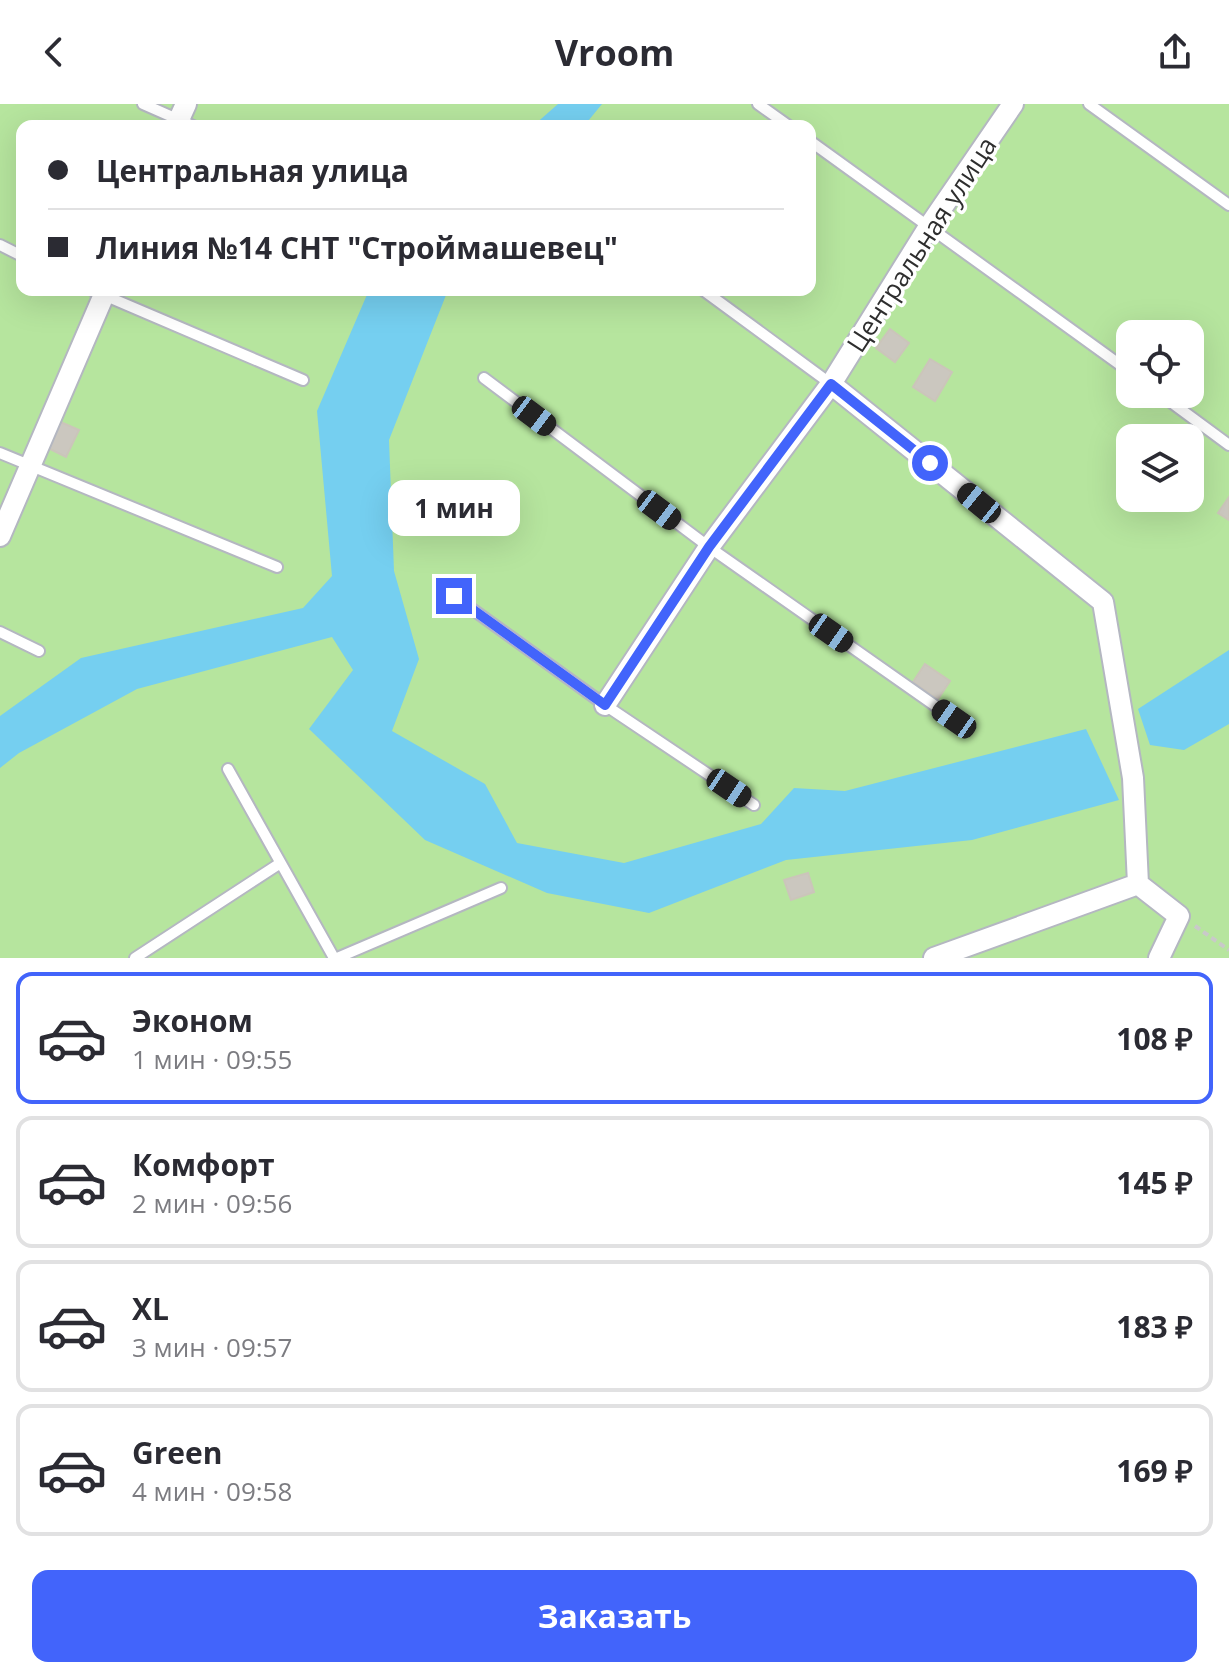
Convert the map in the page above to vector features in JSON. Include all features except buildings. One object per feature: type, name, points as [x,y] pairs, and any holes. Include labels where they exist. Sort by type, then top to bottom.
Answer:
[{"type":"street","name":"Центральная улица","points":[[605,705],[709,547],[831,384],[930,225],[1013,104]]},
{"type":"street","points":[[0,536],[99,296]]},
{"type":"street","points":[[831,384],[1103,602],[1133,778],[1138,884],[1179,916],[1159,958]]},
{"type":"street","points":[[934,958],[1138,884]]},
{"type":"lane","points":[[143,104],[183,119]]},
{"type":"lane","points":[[758,104],[781,120]]},
{"type":"lane","points":[[1089,104],[1229,205]]},
{"type":"lane","points":[[816,145],[1116,362]]},
{"type":"lane","points":[[110,296],[303,380]]},
{"type":"lane","points":[[711,296],[831,384]]},
{"type":"lane","points":[[484,378],[709,547],[954,719]]},
{"type":"lane","points":[[1179,408],[1229,445]]},
{"type":"lane","points":[[0,453],[277,567]]},
{"type":"lane","points":[[454,596],[605,705],[754,805]]},
{"type":"lane","points":[[0,632],[39,651]]},
{"type":"lane","points":[[228,769],[279,864],[335,958],[501,888]]},
{"type":"lane","points":[[135,958],[279,864]]},
{"type":"path","points":[[1179,916],[1229,950]]},
{"type":"green space","points":[[0,104],[1229,104],[1229,958],[0,958]]},
{"type":"water","points":[[558,104],[602,104],[589,120],[540,120]]},
{"type":"water","points":[[366,296],[446,296],[389,440],[394,571],[419,659],[392,731],[485,784],[517,843],[624,863],[761,824],[794,788],[845,791],[1086,729],[1119,800],[972,840],[786,860],[649,913],[547,893],[425,840],[309,729],[353,670],[332,637],[137,689],[19,753],[0,768],[0,716],[81,658],[303,608],[332,576],[317,411]]},
{"type":"water","points":[[1229,650],[1229,724],[1184,750],[1150,745],[1138,709]]},
{"type":"route","points":[[454,596],[605,705],[709,547],[831,384],[930,463]]}]
